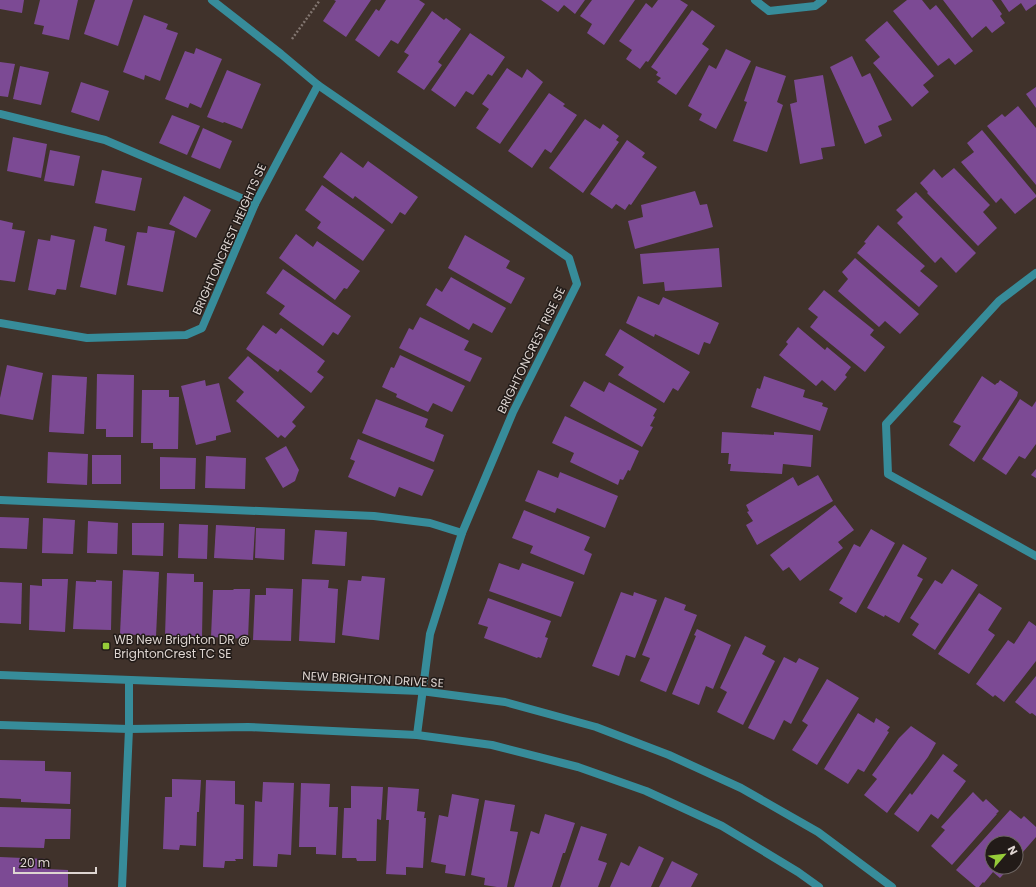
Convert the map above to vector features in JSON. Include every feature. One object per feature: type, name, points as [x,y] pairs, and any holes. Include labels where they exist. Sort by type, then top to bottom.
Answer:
[{"type":"street","name":"BRIGHTONCREST RISE SE","points":[[212,0],[318,85],[569,258],[577,284],[513,412],[462,533],[430,634],[421,691],[417,735]]},
{"type":"street","points":[[755,0],[769,11],[815,6],[823,0]]},
{"type":"street","name":"BRIGHTONCREST HEIGHTS SE","points":[[0,323],[87,338],[186,335],[202,328],[256,204],[318,85]]},
{"type":"street","points":[[0,114],[105,140],[256,204]]},
{"type":"street","points":[[1036,273],[999,301],[886,424],[888,474],[1036,556]]},
{"type":"street","points":[[0,500],[374,516],[430,523],[462,533]]},
{"type":"street","name":"NEW BRIGHTON DRIVE SE","points":[[0,675],[421,691],[505,702],[596,727],[669,755],[741,788],[818,832],[892,887]]},
{"type":"street","points":[[122,887],[129,729],[129,680]]},
{"type":"street","points":[[0,725],[129,729],[248,727],[417,735],[492,745],[578,767],[646,791],[722,826],[798,872],[819,887]]},
{"type":"path","points":[[281,54],[320,0]]},
{"type":"building","points":[[0,0],[24,0],[22,13],[0,9]]},
{"type":"building","points":[[40,0],[78,0],[69,40],[42,34],[44,26],[34,24]]},
{"type":"building","points":[[95,0],[133,0],[118,46],[84,34]]},
{"type":"building","points":[[334,0],[371,0],[346,37],[323,21],[336,1]]},
{"type":"building","points":[[386,0],[419,0],[425,4],[398,44],[391,40],[379,57],[355,40],[376,9],[379,11]]},
{"type":"building","points":[[541,0],[585,0],[575,14],[564,5],[558,12]]},
{"type":"building","points":[[592,0],[635,0],[604,45],[587,33],[592,24],[580,16]]},
{"type":"building","points":[[658,0],[680,0],[688,5],[648,62],[646,61],[640,69],[626,59],[632,50],[619,41],[646,3],[652,8]]},
{"type":"building","points":[[907,0],[922,0],[930,10],[936,5],[973,51],[955,65],[949,58],[938,66],[893,11]]},
{"type":"building","points":[[943,0],[992,0],[1002,14],[1000,16],[1005,23],[992,33],[986,26],[972,38]]},
{"type":"building","points":[[1001,0],[1036,0],[1036,4],[1026,11],[1021,3],[1009,12]]},
{"type":"building","points":[[692,10],[715,26],[702,44],[709,49],[676,95],[657,82],[661,78],[656,75],[658,72],[651,67]]},
{"type":"building","points":[[432,11],[444,20],[446,18],[461,29],[438,62],[442,65],[424,90],[397,72],[409,55],[404,52]]},
{"type":"building","points":[[144,15],[168,24],[166,29],[178,33],[160,81],[145,75],[144,80],[123,72]]},
{"type":"building","points":[[887,21],[934,76],[923,85],[929,92],[912,107],[873,63],[880,57],[865,40]]},
{"type":"building","points":[[470,33],[505,57],[492,76],[488,74],[473,95],[466,91],[455,107],[431,90]]},
{"type":"building","points":[[196,48],[222,59],[201,108],[190,103],[188,108],[165,99],[185,51],[194,54]]},
{"type":"building","points":[[726,49],[751,61],[716,129],[699,120],[702,114],[688,106],[709,65],[716,69]]},
{"type":"building","points":[[852,56],[862,77],[870,73],[892,120],[878,126],[882,136],[865,144],[830,67]]},
{"type":"building","points":[[0,62],[15,64],[8,97],[0,96]]},
{"type":"building","points":[[20,66],[49,72],[41,105],[13,99]]},
{"type":"building","points":[[756,66],[786,76],[777,102],[783,105],[767,152],[733,141],[747,102],[744,101]]},
{"type":"building","points":[[507,68],[522,78],[527,69],[543,82],[500,144],[476,128],[489,109],[482,104]]},
{"type":"building","points":[[227,70],[261,84],[242,129],[207,117]]},
{"type":"building","points":[[823,75],[835,146],[821,148],[823,159],[800,164],[790,104],[797,102],[794,80]]},
{"type":"building","points":[[81,82],[109,91],[99,121],[71,112]]},
{"type":"building","points":[[1036,87],[1036,108],[1026,94]]},
{"type":"building","points":[[549,93],[565,104],[563,106],[577,115],[551,153],[545,149],[532,168],[508,151]]},
{"type":"building","points":[[1018,106],[1036,128],[1036,185],[987,126],[1002,114],[1005,117]]},
{"type":"building","points":[[172,115],[200,126],[187,155],[159,143]]},
{"type":"building","points":[[585,119],[600,129],[603,124],[619,136],[616,140],[619,142],[583,193],[549,168]]},
{"type":"building","points":[[203,128],[232,141],[220,169],[191,157]]},
{"type":"building","points":[[982,130],[1036,195],[1036,197],[1015,214],[1001,198],[996,203],[961,162],[974,152],[967,143]]},
{"type":"building","points":[[13,137],[47,144],[41,178],[7,171]]},
{"type":"building","points":[[627,140],[645,153],[642,157],[657,167],[631,205],[629,204],[625,210],[616,204],[612,209],[590,194]]},
{"type":"building","points":[[50,150],[80,156],[74,186],[44,181]]},
{"type":"building","points":[[341,152],[363,168],[368,161],[418,197],[405,215],[400,212],[392,224],[355,196],[353,199],[323,177]]},
{"type":"building","points":[[954,168],[990,205],[983,212],[997,228],[978,246],[927,193],[928,192],[920,183],[934,169],[942,178]]},
{"type":"building","points":[[102,170],[142,178],[135,211],[95,203]]},
{"type":"building","points":[[322,185],[385,230],[363,261],[317,228],[321,222],[305,210]]},
{"type":"building","points":[[695,191],[700,205],[707,204],[713,227],[635,249],[628,221],[643,217],[641,205]]},
{"type":"building","points":[[916,192],[976,253],[956,273],[941,257],[935,263],[897,223],[903,217],[896,210]]},
{"type":"building","points":[[184,196],[211,210],[196,238],[169,224]]},
{"type":"building","points":[[0,220],[13,223],[12,229],[25,231],[15,282],[0,280]]},
{"type":"building","points":[[878,225],[925,266],[920,271],[938,286],[919,307],[857,253]]},
{"type":"building","points":[[94,226],[107,229],[105,241],[125,246],[116,295],[80,287]]},
{"type":"building","points":[[148,226],[175,231],[163,292],[127,285],[137,232],[147,233]]},
{"type":"building","points":[[296,234],[313,247],[317,241],[360,271],[347,289],[344,288],[335,300],[279,258]]},
{"type":"building","points":[[51,235],[75,240],[66,290],[57,289],[55,295],[28,290],[38,239],[50,241]]},
{"type":"building","points":[[465,235],[510,261],[506,268],[525,278],[511,304],[448,268]]},
{"type":"building","points":[[719,248],[722,287],[665,291],[664,282],[643,284],[640,254]]},
{"type":"building","points":[[855,258],[919,314],[900,334],[885,321],[879,327],[838,291],[848,279],[842,272]]},
{"type":"building","points":[[283,269],[351,316],[338,335],[333,332],[323,346],[279,314],[285,306],[266,293]]},
{"type":"building","points":[[451,277],[506,308],[492,333],[473,323],[469,330],[426,305],[436,288],[442,292]]},
{"type":"building","points":[[824,290],[874,330],[870,335],[885,347],[865,372],[810,327],[818,317],[808,309]]},
{"type":"building","points":[[638,296],[659,305],[663,297],[719,323],[710,344],[704,342],[699,355],[655,334],[654,337],[626,323]]},
{"type":"building","points":[[420,317],[469,341],[464,350],[482,358],[470,382],[399,348],[409,328],[413,330]]},
{"type":"building","points":[[263,325],[276,334],[281,328],[325,361],[317,372],[324,377],[311,393],[280,369],[278,372],[246,349]]},
{"type":"building","points":[[798,327],[825,350],[827,347],[851,367],[845,375],[847,377],[835,391],[822,380],[816,386],[779,355],[788,344],[786,342]]},
{"type":"building","points":[[620,329],[690,372],[678,391],[673,388],[664,403],[618,375],[624,367],[605,355]]},
{"type":"building","points":[[400,355],[465,386],[452,412],[433,403],[428,412],[396,397],[397,394],[382,387],[391,367],[394,368]]},
{"type":"building","points":[[248,356],[305,407],[292,422],[296,426],[285,438],[281,435],[278,438],[236,401],[244,392],[228,378]]},
{"type":"building","points":[[7,365],[43,373],[33,420],[0,414],[0,398]]},
{"type":"building","points":[[97,374],[134,375],[133,437],[106,437],[106,429],[96,429]]},
{"type":"building","points":[[52,375],[87,377],[84,434],[49,432]]},
{"type":"building","points":[[764,376],[805,390],[803,397],[823,403],[822,406],[828,408],[820,431],[751,407],[757,388],[760,389]]},
{"type":"building","points":[[982,376],[995,385],[1000,380],[1018,392],[1017,396],[974,462],[949,445],[961,426],[953,422]]},
{"type":"building","points":[[205,380],[206,386],[219,383],[231,432],[216,436],[216,440],[196,445],[181,386]]},
{"type":"building","points":[[584,381],[604,392],[609,382],[657,409],[650,426],[653,427],[642,447],[570,406]]},
{"type":"building","points":[[142,390],[169,390],[169,397],[179,397],[178,449],[153,449],[153,443],[141,443]]},
{"type":"building","points":[[376,399],[428,419],[425,427],[444,435],[434,462],[362,433]]},
{"type":"building","points":[[1020,399],[1032,407],[1036,401],[1036,444],[1025,459],[1019,456],[1006,475],[982,459]]},
{"type":"building","points":[[565,416],[639,451],[630,471],[628,470],[623,480],[620,479],[618,485],[570,462],[574,453],[552,443]]},
{"type":"building","points":[[722,432],[774,435],[774,432],[813,435],[811,467],[783,464],[782,474],[730,471],[731,464],[728,464],[729,453],[721,453]]},
{"type":"building","points":[[358,439],[434,470],[422,496],[399,487],[395,497],[348,477],[355,461],[350,459]]},
{"type":"building","points":[[286,446],[299,470],[295,481],[283,488],[265,458]]},
{"type":"building","points":[[48,452],[88,454],[87,485],[47,483]]},
{"type":"building","points":[[92,455],[121,455],[121,484],[92,484]]},
{"type":"building","points":[[206,456],[246,458],[245,489],[205,488]]},
{"type":"building","points":[[160,457],[196,458],[195,489],[160,489]]},
{"type":"building","points":[[1036,469],[1036,478],[1031,475]]},
{"type":"building","points":[[538,470],[558,478],[560,472],[618,496],[605,528],[557,508],[555,513],[525,501]]},
{"type":"building","points":[[818,475],[833,501],[757,545],[746,525],[753,521],[747,512],[749,511],[746,505],[793,477],[798,486]]},
{"type":"building","points":[[835,505],[854,530],[838,542],[843,548],[800,581],[789,567],[783,571],[770,555]]},
{"type":"building","points":[[524,510],[590,537],[584,550],[592,554],[584,575],[530,553],[533,546],[512,538]]},
{"type":"building","points":[[0,517],[29,518],[27,549],[0,548]]},
{"type":"building","points":[[43,518],[75,520],[73,554],[42,553]]},
{"type":"building","points":[[88,521],[118,523],[117,554],[87,553]]},
{"type":"building","points":[[132,523],[164,523],[163,556],[132,555]]},
{"type":"building","points":[[179,524],[208,525],[207,559],[178,558]]},
{"type":"building","points":[[216,525],[255,527],[253,560],[214,558]]},
{"type":"building","points":[[256,528],[285,529],[284,560],[255,558]]},
{"type":"building","points":[[871,529],[895,543],[856,613],[839,603],[843,598],[829,590],[854,544],[860,547]]},
{"type":"building","points":[[315,530],[347,532],[345,566],[312,564]]},
{"type":"building","points":[[903,544],[927,558],[917,576],[923,579],[899,623],[885,615],[884,617],[867,608]]},
{"type":"building","points":[[499,563],[519,570],[522,563],[574,582],[561,617],[489,591]]},
{"type":"building","points":[[952,569],[978,585],[935,650],[912,635],[919,624],[910,618],[935,580],[942,584]]},
{"type":"building","points":[[123,570],[159,572],[156,636],[120,634]]},
{"type":"building","points":[[167,573],[194,574],[194,582],[203,582],[202,637],[165,636]]},
{"type":"building","points":[[362,576],[385,578],[379,640],[342,635],[348,580],[361,581]]},
{"type":"building","points":[[42,579],[68,579],[65,632],[29,630],[30,585],[42,586]]},
{"type":"building","points":[[302,579],[329,580],[328,588],[338,589],[335,643],[299,641]]},
{"type":"building","points":[[96,580],[112,581],[111,630],[73,629],[76,581],[96,582]]},
{"type":"building","points":[[0,582],[22,583],[21,624],[0,623]]},
{"type":"building","points":[[266,588],[293,589],[291,641],[253,640],[255,595],[266,595]]},
{"type":"building","points":[[250,589],[248,639],[211,637],[213,590]]},
{"type":"building","points":[[621,592],[633,596],[634,592],[657,600],[635,658],[626,655],[619,676],[592,666]]},
{"type":"building","points":[[979,593],[1002,608],[988,630],[995,635],[969,674],[938,654]]},
{"type":"building","points":[[665,597],[686,605],[684,610],[697,615],[666,692],[640,681],[650,658],[642,655]]},
{"type":"building","points":[[488,598],[551,621],[545,637],[548,638],[541,658],[537,658],[484,638],[488,627],[478,624]]},
{"type":"building","points":[[1029,621],[1036,626],[1036,661],[1004,702],[995,695],[993,697],[976,684],[1008,640],[1014,644]]},
{"type":"building","points":[[697,629],[731,645],[713,689],[706,686],[699,705],[672,694],[696,636],[694,635]]},
{"type":"building","points":[[745,636],[766,646],[762,654],[775,661],[743,725],[717,712],[727,692],[720,688]]},
{"type":"building","points":[[784,657],[796,663],[799,658],[819,668],[791,724],[784,720],[774,740],[748,728]]},
{"type":"building","points":[[1036,676],[1036,716],[1032,713],[1030,714],[1015,702]]},
{"type":"building","points":[[827,679],[859,698],[817,765],[792,750],[808,725],[802,721]]},
{"type":"building","points":[[858,713],[874,723],[876,718],[890,727],[887,731],[889,732],[864,772],[858,769],[848,784],[824,769]]},
{"type":"building","points":[[911,726],[936,743],[928,757],[887,813],[864,795],[877,779],[872,775],[899,738]]},
{"type":"building","points":[[943,754],[958,765],[953,771],[966,781],[938,819],[931,814],[918,832],[894,814],[910,793],[912,795]]},
{"type":"building","points":[[0,760],[45,761],[45,771],[71,772],[70,804],[21,802],[21,799],[0,798]]},
{"type":"building","points":[[172,779],[201,780],[199,812],[197,812],[196,846],[180,845],[179,850],[163,849],[165,797],[172,797]]},
{"type":"building","points":[[206,780],[235,781],[235,804],[244,805],[243,859],[235,859],[236,861],[225,861],[224,868],[203,867]]},
{"type":"building","points":[[263,782],[294,783],[291,855],[278,854],[277,867],[253,866],[255,801],[262,802]]},
{"type":"building","points":[[301,783],[330,784],[329,807],[338,807],[336,855],[316,854],[316,847],[299,847]]},
{"type":"building","points":[[351,786],[383,787],[381,820],[377,819],[376,861],[357,861],[356,858],[342,858],[344,808],[351,808]]},
{"type":"building","points":[[388,787],[419,789],[417,811],[425,812],[424,818],[426,818],[423,868],[406,867],[406,875],[386,874],[389,820],[386,820]]},
{"type":"building","points":[[973,792],[983,802],[986,799],[999,811],[952,865],[931,846],[945,830],[941,827]]},
{"type":"building","points":[[452,794],[479,799],[465,876],[445,873],[446,865],[431,862],[439,815],[448,817]]},
{"type":"building","points":[[485,800],[515,805],[510,831],[518,832],[507,887],[484,885],[485,878],[471,875]]},
{"type":"building","points":[[0,807],[71,809],[70,839],[45,839],[44,848],[0,847]]},
{"type":"building","points":[[1010,810],[1021,819],[1024,816],[1036,827],[1036,837],[1024,851],[1024,835],[988,835]]},
{"type":"building","points":[[545,814],[575,823],[552,887],[514,887],[531,831],[539,834]]},
{"type":"building","points":[[581,826],[607,834],[598,860],[607,863],[598,887],[560,887]]},
{"type":"building","points":[[984,839],[984,875],[991,875],[984,883],[983,882],[979,887],[976,887],[956,870]]},
{"type":"building","points":[[639,846],[664,858],[651,887],[610,887],[621,862],[629,866]]},
{"type":"building","points":[[0,857],[46,859],[46,869],[68,870],[68,887],[0,887]]},
{"type":"building","points":[[672,861],[698,874],[691,887],[659,887]]},
{"type":"place","name":"WB New Brighton DR @ BrightonCrest TC SE","points":[[106,646]]}]
